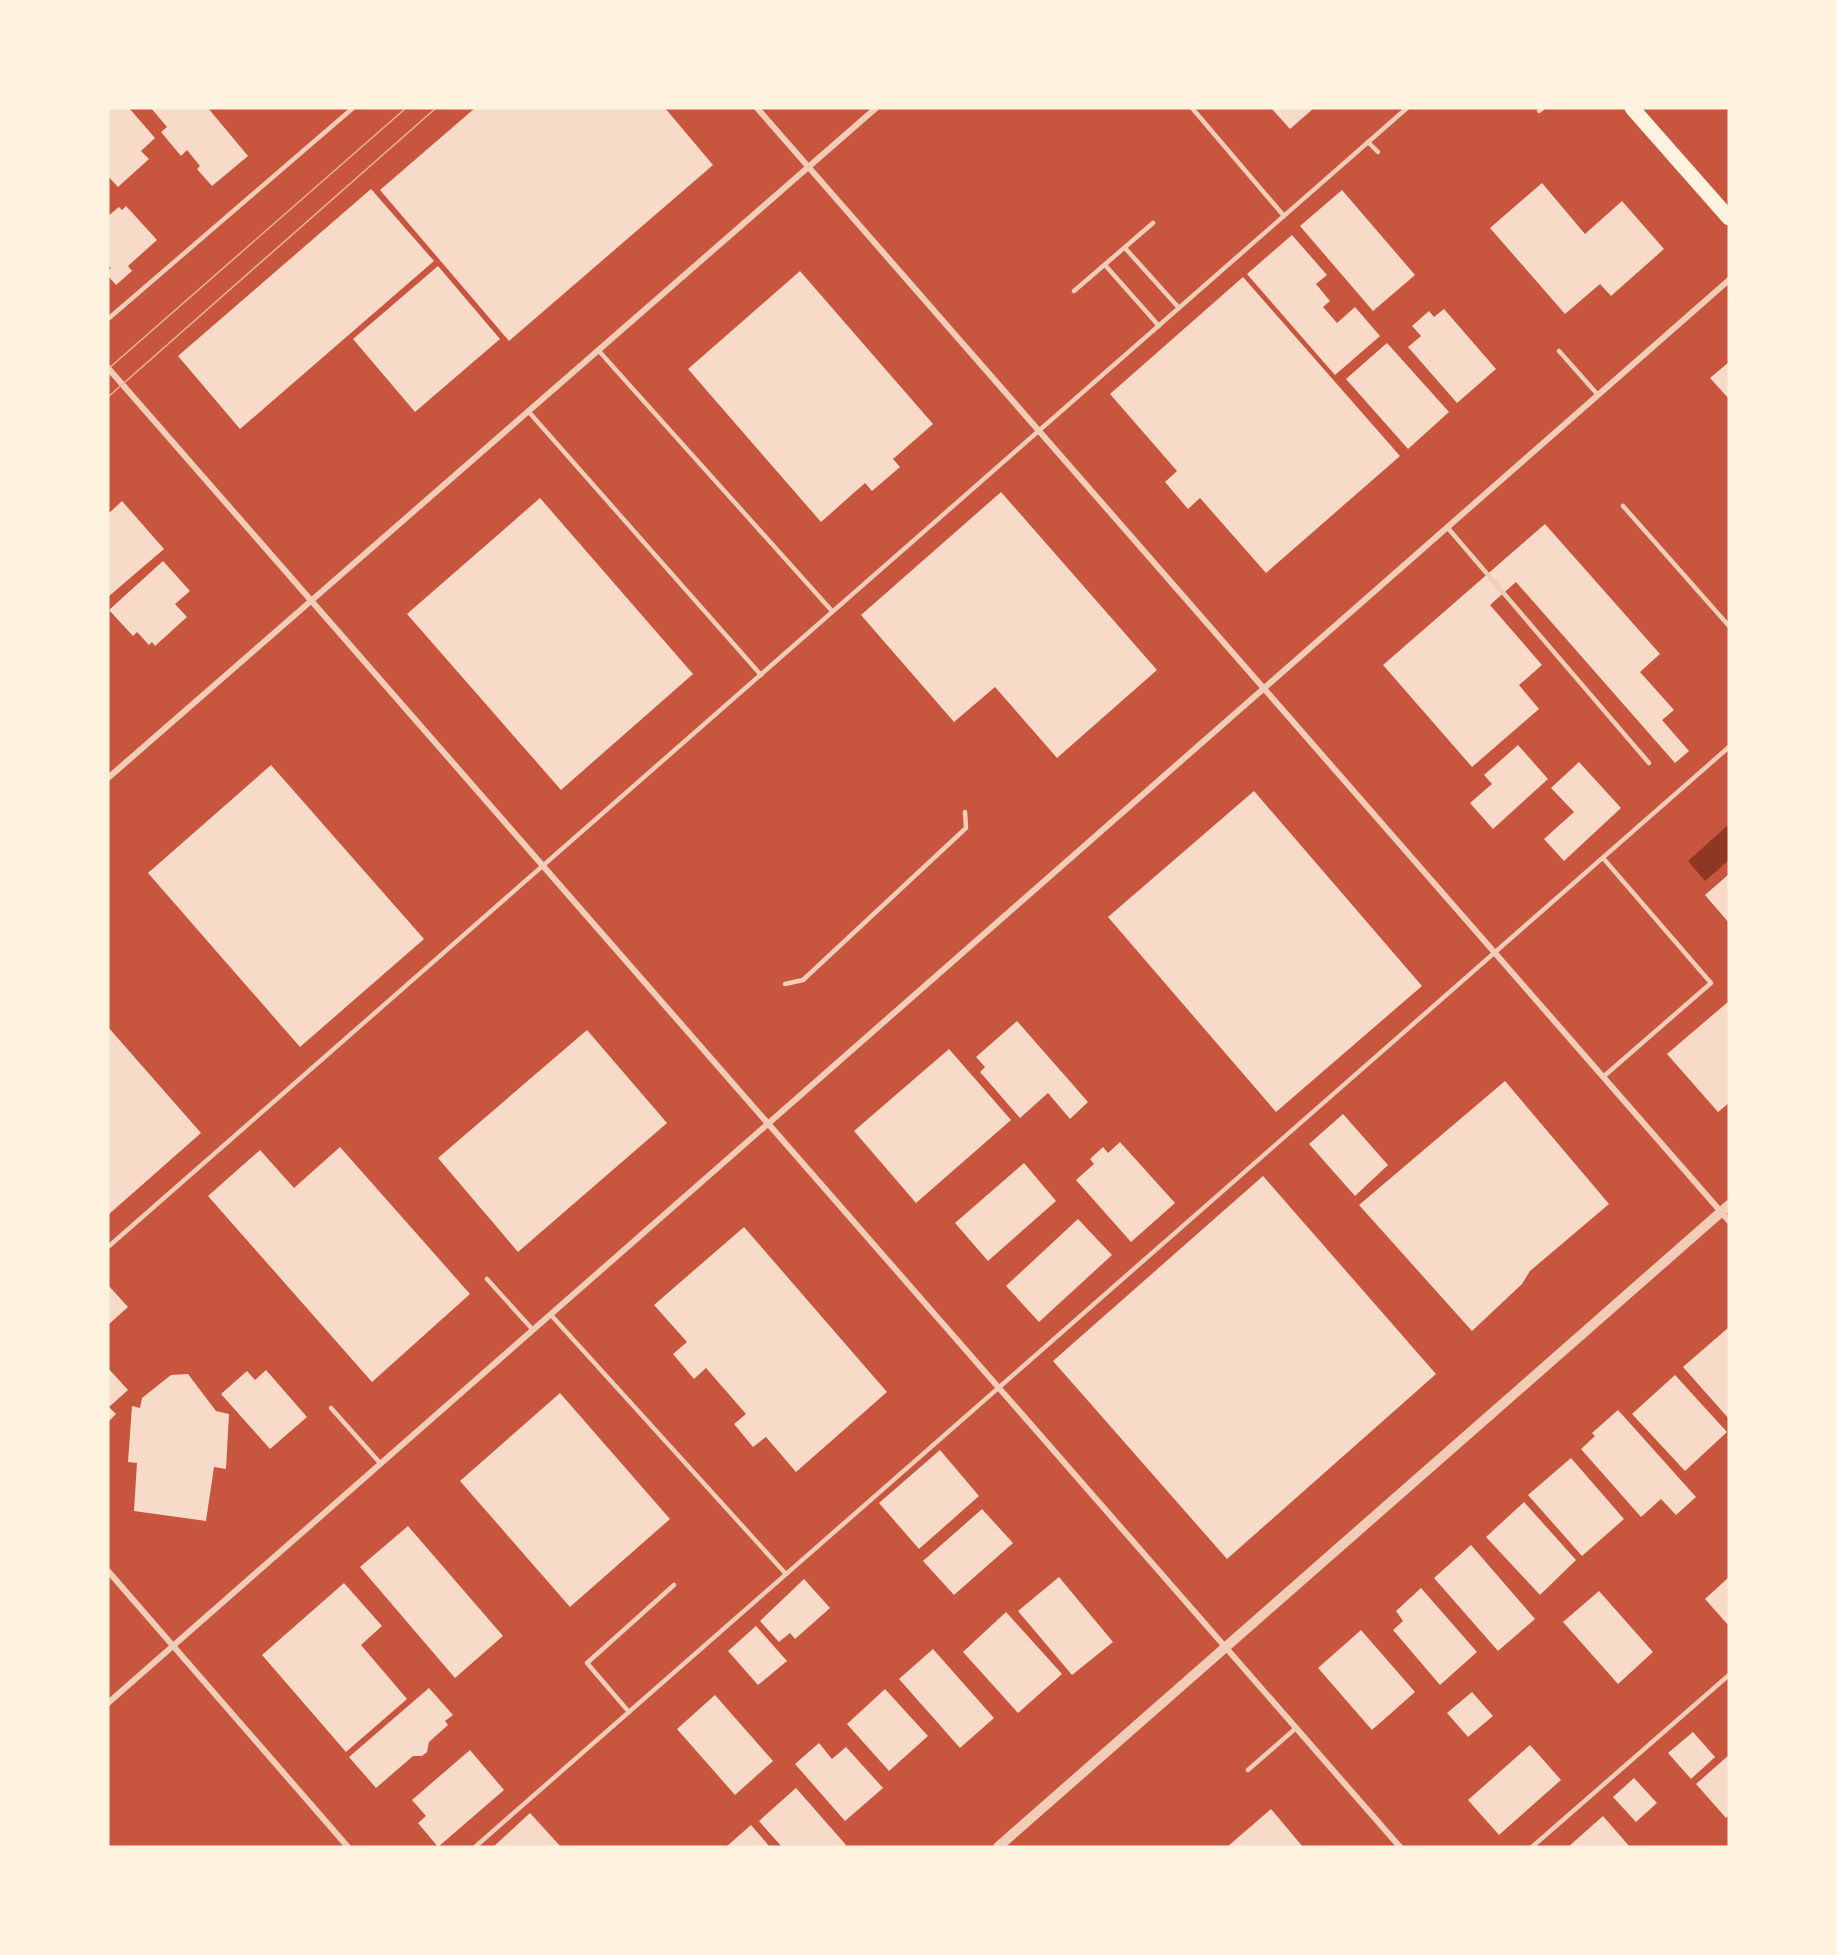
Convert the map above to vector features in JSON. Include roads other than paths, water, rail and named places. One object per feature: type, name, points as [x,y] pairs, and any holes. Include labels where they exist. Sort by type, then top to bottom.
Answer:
[{"type":"main road","points":[[1632,108],[1729,218]]},
{"type":"street","points":[[757,108],[1603,1077],[1725,1209],[1729,1221]]},
{"type":"street","points":[[108,778],[876,108]]},
{"type":"street","points":[[108,1703],[1729,280]]},
{"type":"street","points":[[108,368],[1400,1847]]},
{"type":"street","points":[[998,1847],[1725,1209]]},
{"type":"street","points":[[108,1571],[348,1847]]},
{"type":"lane","points":[[108,319],[353,108]]},
{"type":"lane","points":[[1192,108],[1284,216]]},
{"type":"lane","points":[[108,1247],[1407,108]]},
{"type":"lane","points":[[1368,142],[1378,152]]},
{"type":"lane","points":[[1074,291],[1153,223]]},
{"type":"lane","points":[[1125,248],[1179,309]]},
{"type":"lane","points":[[1105,266],[1159,326]]},
{"type":"lane","points":[[598,350],[832,611]]},
{"type":"lane","points":[[1559,351],[1598,394]]},
{"type":"lane","points":[[528,411],[761,675]]},
{"type":"lane","points":[[1623,506],[1729,626]]},
{"type":"lane","points":[[1447,527],[1649,762]]},
{"type":"lane","points":[[476,1847],[1729,747]]},
{"type":"lane","points":[[785,984],[803,980],[966,828],[965,812]]},
{"type":"lane","points":[[1603,858],[1711,983],[1603,1077]]},
{"type":"lane","points":[[487,1279],[533,1330]]},
{"type":"lane","points":[[550,1315],[786,1574]]},
{"type":"lane","points":[[331,1408],[381,1464]]},
{"type":"lane","points":[[629,1712],[587,1663],[674,1585]]},
{"type":"lane","points":[[1532,1847],[1729,1675]]},
{"type":"lane","points":[[1248,1770],[1296,1728]]},
{"type":"tram line","points":[[108,369],[406,108]]},
{"type":"tram line","points":[[108,397],[436,108]]}]
